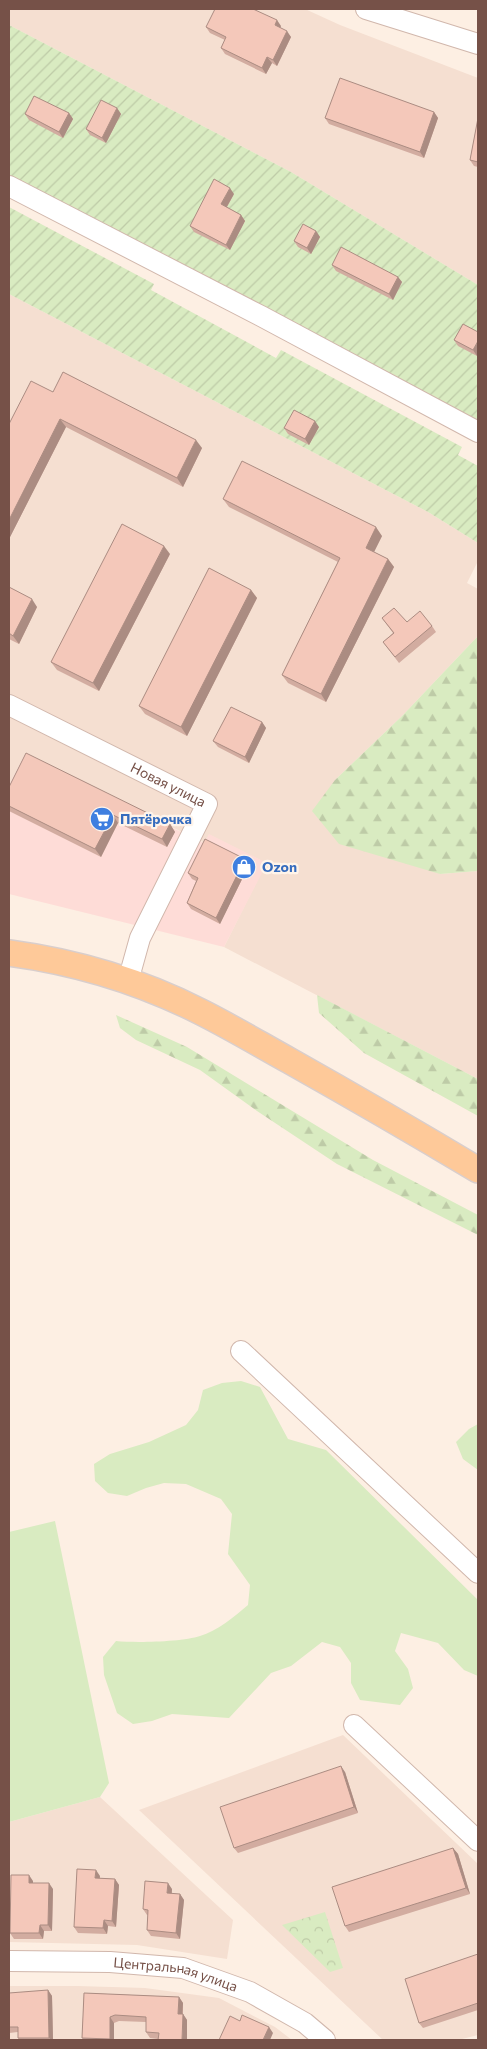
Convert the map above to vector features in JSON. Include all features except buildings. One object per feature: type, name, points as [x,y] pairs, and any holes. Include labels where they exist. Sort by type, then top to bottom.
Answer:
[{"type":"main road","points":[[9,953],[48,958],[128,981],[200,1011],[368,1104],[478,1170]]},
{"type":"street","points":[[366,9],[478,44]]},
{"type":"street","points":[[9,186],[261,316],[478,432]]},
{"type":"street","name":"Новая улица","points":[[9,705],[207,804],[140,938],[128,981]]},
{"type":"street","points":[[241,1351],[478,1573]]},
{"type":"street","points":[[354,1725],[478,1841]]},
{"type":"street","name":"Центральная улица","points":[[9,1961],[110,1962],[183,1968],[250,1992],[305,2023],[325,2040]]},
{"type":"shaded area","points":[[9,9],[305,9],[340,25],[478,78],[478,285],[291,172],[9,25]]},
{"type":"shaded area","points":[[9,294],[428,512],[478,543],[478,561],[467,583],[478,589],[478,636],[403,715],[335,780],[440,874],[478,871],[478,1079],[224,947],[266,863],[209,835],[205,843],[24,756],[9,785]]},
{"type":"shaded area","points":[[24,756],[204,843],[209,834],[267,863],[224,947],[9,894],[9,785]]},
{"type":"shaded area","points":[[343,1735],[478,1864],[478,2035],[458,2040],[383,2040],[139,1810]]},
{"type":"shaded area","points":[[100,1797],[233,1920],[227,1959],[137,1945],[9,1942],[9,1822]]},
{"type":"shaded area","points":[[9,1986],[145,1988],[219,1998],[275,2027],[292,2040],[9,2040]]},
{"type":"green space","points":[[9,25],[291,172],[478,285],[478,426],[9,175]]},
{"type":"green space","points":[[9,207],[154,284],[151,290],[276,358],[281,350],[462,447],[458,455],[478,466],[478,543],[428,512],[9,294]]},
{"type":"green space","points":[[478,636],[478,871],[440,874],[339,844],[312,811],[335,780],[403,715]]},
{"type":"green space","points":[[317,995],[478,1079],[478,1116],[364,1053],[319,1013]]},
{"type":"green space","points":[[116,1015],[187,1047],[373,1160],[478,1215],[478,1235],[337,1164],[257,1111],[200,1070],[136,1040],[120,1028]]},
{"type":"green space","points":[[241,1381],[260,1387],[288,1439],[326,1450],[478,1600],[478,1676],[464,1670],[438,1643],[401,1633],[395,1651],[408,1669],[413,1688],[400,1705],[360,1700],[351,1683],[351,1663],[340,1647],[322,1642],[291,1666],[271,1673],[229,1718],[172,1714],[152,1721],[133,1724],[117,1713],[104,1675],[103,1657],[116,1641],[171,1641],[206,1634],[225,1623],[248,1605],[250,1585],[228,1554],[232,1514],[221,1499],[186,1484],[164,1483],[127,1496],[108,1493],[95,1481],[94,1464],[110,1454],[149,1442],[186,1425],[198,1410],[203,1390],[222,1383]]},
{"type":"green space","points":[[478,1424],[478,1470],[463,1459],[456,1442],[469,1429]]},
{"type":"green space","points":[[55,1521],[109,1783],[100,1797],[9,1822],[9,1532]]},
{"type":"green space","points":[[325,1912],[343,1968],[330,1972],[282,1925]]},
{"type":"place","name":"Пятёрочка","points":[[102,819]]},
{"type":"place","name":"Ozon","points":[[244,867]]}]
